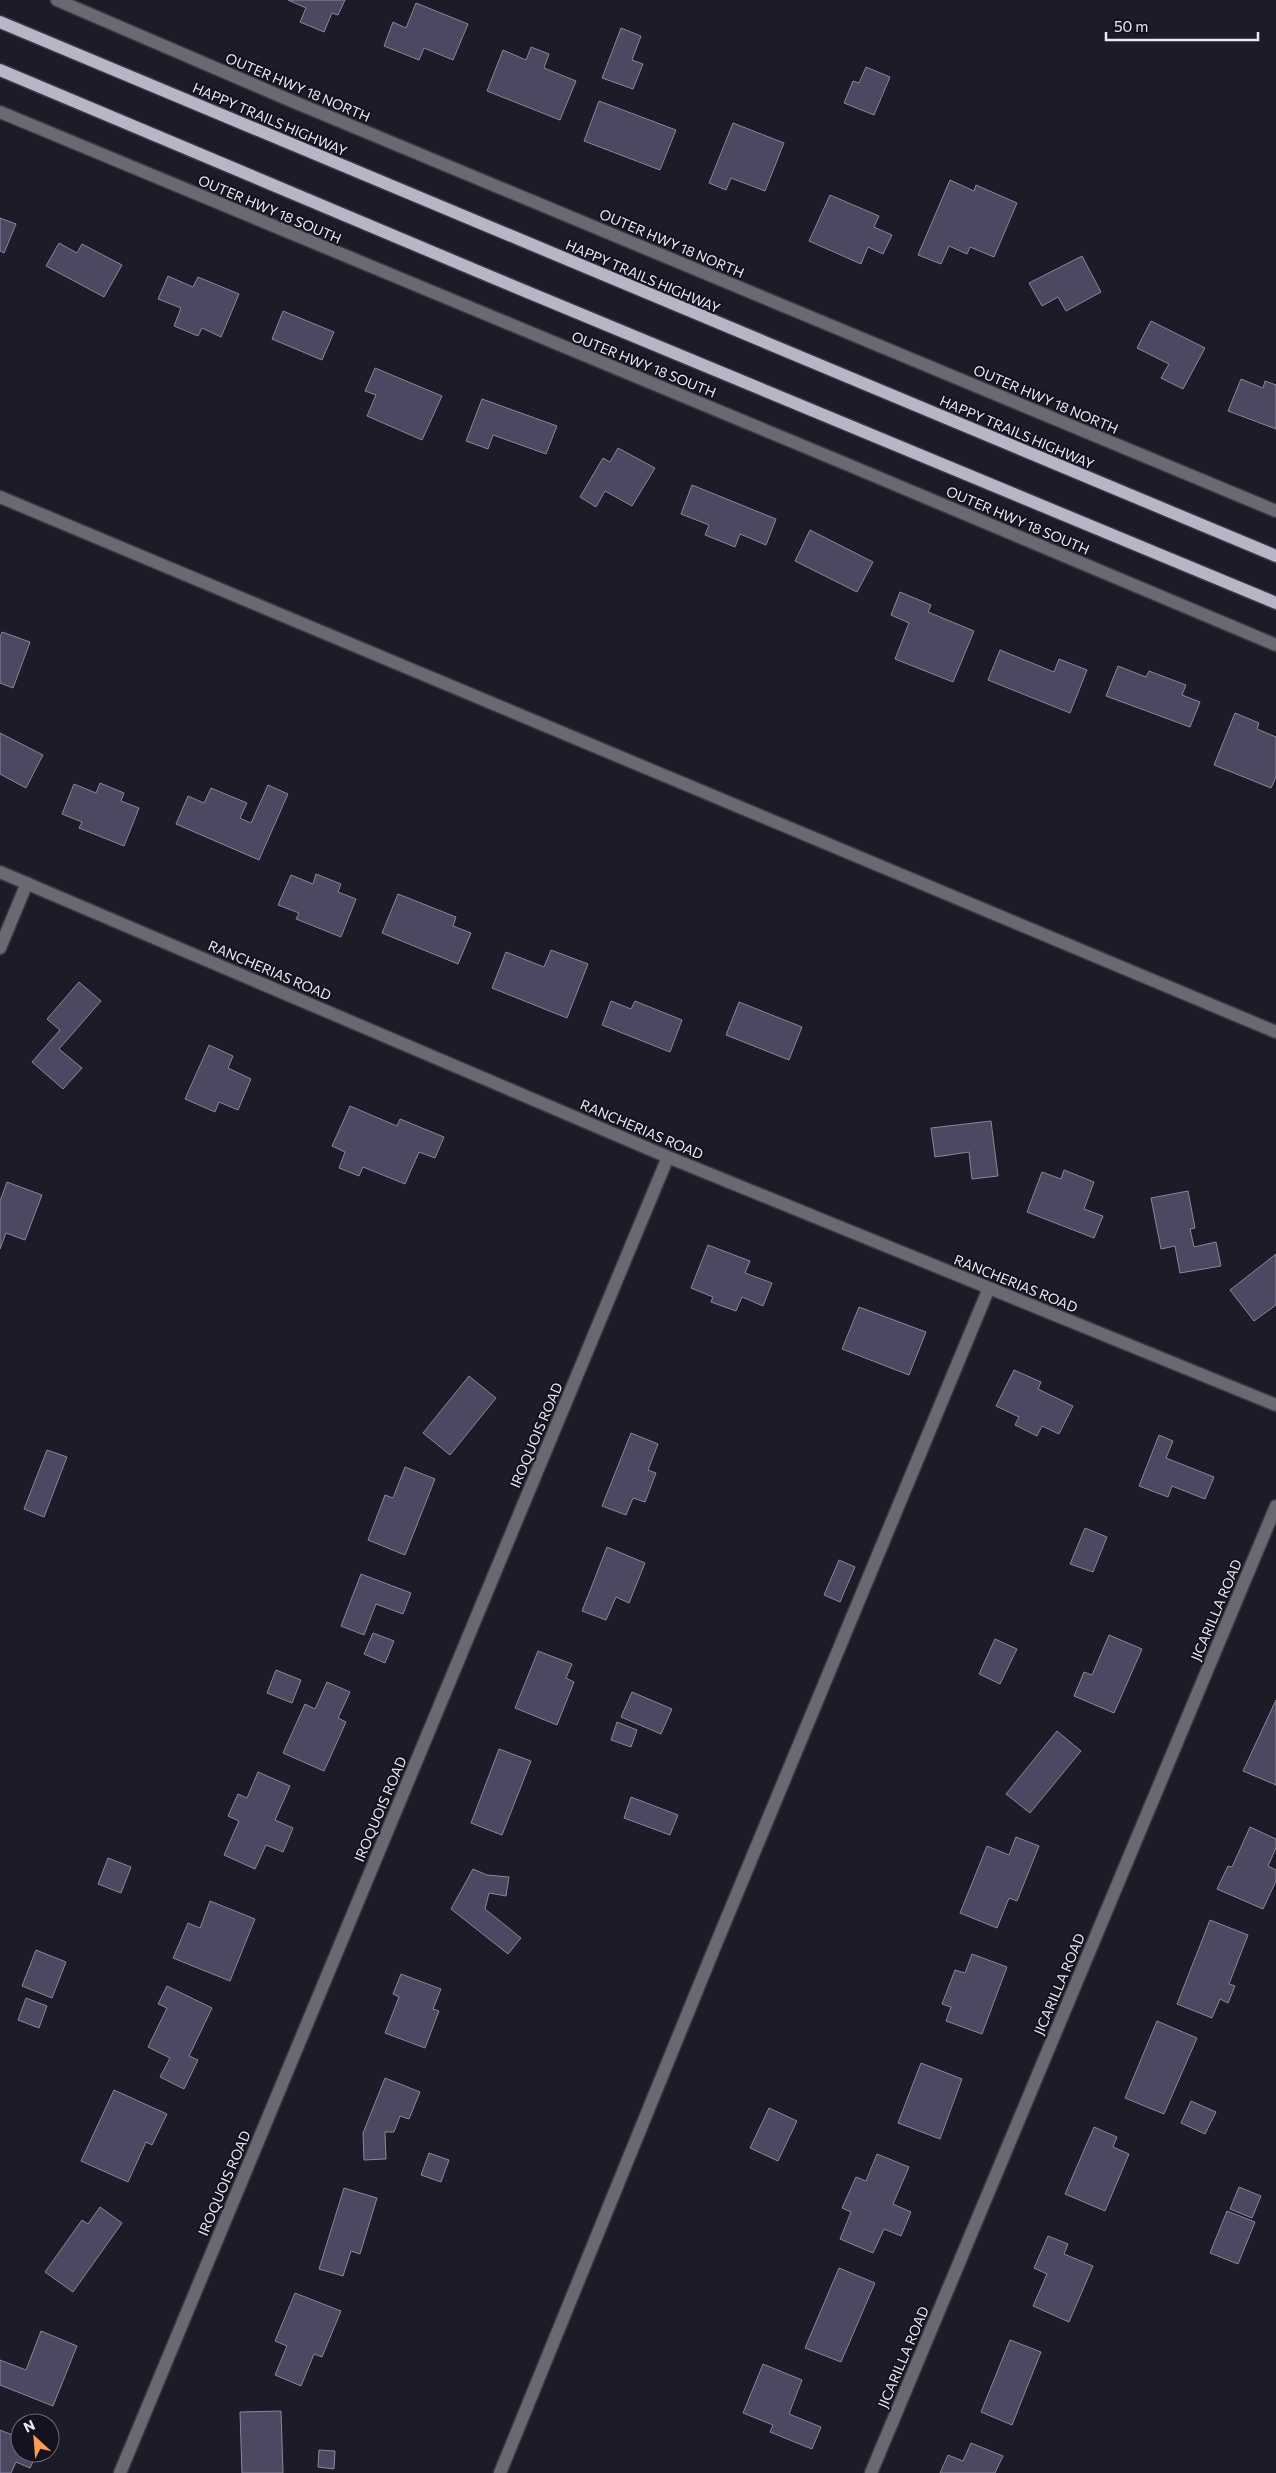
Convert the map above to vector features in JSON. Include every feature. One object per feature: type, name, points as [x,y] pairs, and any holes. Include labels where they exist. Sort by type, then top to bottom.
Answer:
[{"type":"main road","name":"HAPPY TRAILS HIGHWAY","points":[[0,22],[1276,556]]},
{"type":"main road","points":[[0,70],[1276,603]]},
{"type":"street","name":"OUTER HWY 18 NORTH","points":[[57,0],[288,99],[1276,511]]},
{"type":"street","name":"OUTER HWY 18 SOUTH","points":[[0,112],[1276,645]]},
{"type":"street","points":[[0,497],[1276,1032]]},
{"type":"street","name":"RANCHERIAS ROAD","points":[[0,872],[668,1157],[1276,1405]]},
{"type":"street","points":[[0,948],[27,883]]},
{"type":"street","name":"IROQUOIS ROAD","points":[[120,2473],[668,1157]]},
{"type":"street","points":[[500,2473],[720,1934],[989,1288]]},
{"type":"street","name":"JICARILLA ROAD","points":[[871,2473],[1276,1506]]},
{"type":"building","points":[[288,0],[345,0],[338,15],[332,13],[324,32],[300,22],[306,8]]},
{"type":"building","points":[[416,3],[468,24],[453,60],[424,48],[419,60],[384,46],[393,22],[406,28]]},
{"type":"building","points":[[621,28],[641,36],[632,60],[643,64],[633,89],[602,78]]},
{"type":"building","points":[[531,47],[549,54],[544,68],[576,81],[560,120],[487,91],[503,50],[526,60]]},
{"type":"building","points":[[866,67],[890,77],[874,115],[844,103],[853,81],[859,83]]},
{"type":"building","points":[[599,101],[676,130],[660,170],[584,141]]},
{"type":"building","points":[[733,123],[784,143],[765,191],[731,178],[726,190],[709,183]]},
{"type":"building","points":[[950,180],[974,191],[976,185],[1017,203],[994,257],[970,247],[967,254],[949,246],[941,264],[918,255]]},
{"type":"building","points":[[830,195],[879,216],[874,227],[892,235],[883,254],[868,247],[861,264],[809,241]]},
{"type":"building","points":[[0,218],[16,224],[4,253],[0,251]]},
{"type":"building","points":[[59,243],[77,253],[82,244],[122,265],[104,297],[46,266]]},
{"type":"building","points":[[1082,256],[1101,292],[1066,311],[1058,297],[1042,306],[1029,283]]},
{"type":"building","points":[[168,276],[193,287],[198,277],[239,294],[221,337],[202,328],[198,336],[174,326],[181,308],[158,299]]},
{"type":"building","points":[[283,311],[334,332],[322,360],[272,339]]},
{"type":"building","points":[[1151,321],[1205,348],[1183,389],[1161,378],[1169,364],[1137,348]]},
{"type":"building","points":[[375,368],[442,396],[422,440],[367,416],[376,395],[365,391]]},
{"type":"building","points":[[1241,379],[1263,388],[1265,381],[1276,385],[1276,429],[1228,411]]},
{"type":"building","points":[[482,399],[557,426],[546,454],[493,435],[488,449],[466,441]]},
{"type":"building","points":[[618,448],[655,468],[632,506],[605,491],[596,507],[580,497],[603,458],[610,462]]},
{"type":"building","points":[[692,485],[776,519],[766,545],[740,534],[735,547],[705,535],[709,525],[681,514]]},
{"type":"building","points":[[810,530],[873,562],[857,592],[795,561]]},
{"type":"building","points":[[900,592],[931,605],[928,612],[974,631],[953,682],[895,659],[909,623],[891,615]]},
{"type":"building","points":[[2,632],[30,642],[13,688],[0,683],[0,637]]},
{"type":"building","points":[[1000,650],[1054,672],[1059,659],[1087,670],[1070,713],[988,680]]},
{"type":"building","points":[[1118,666],[1146,677],[1149,671],[1186,685],[1182,695],[1200,702],[1190,727],[1106,696]]},
{"type":"building","points":[[1235,713],[1259,723],[1257,729],[1276,737],[1276,777],[1271,788],[1214,765]]},
{"type":"building","points":[[0,733],[43,755],[26,788],[0,774]]},
{"type":"building","points":[[100,783],[124,793],[121,801],[139,808],[124,846],[79,828],[82,822],[62,814],[74,784],[96,793]]},
{"type":"building","points":[[268,785],[288,794],[259,860],[176,824],[188,796],[204,803],[211,788],[247,803],[240,818],[251,823]]},
{"type":"building","points":[[316,874],[341,884],[338,892],[356,899],[341,937],[296,919],[299,913],[278,905],[291,875],[313,884]]},
{"type":"building","points":[[398,894],[456,917],[453,926],[471,933],[458,964],[382,933]]},
{"type":"building","points":[[551,950],[588,964],[567,1018],[492,988],[506,952],[544,967]]},
{"type":"building","points":[[79,982],[101,1001],[59,1049],[82,1068],[63,1089],[32,1062],[60,1030],[47,1019]]},
{"type":"building","points":[[611,1001],[631,1009],[635,1001],[682,1020],[670,1052],[602,1025]]},
{"type":"building","points":[[739,1002],[802,1027],[789,1060],[726,1035]]},
{"type":"building","points":[[209,1045],[233,1056],[228,1068],[251,1079],[238,1110],[219,1102],[215,1112],[185,1099]]},
{"type":"building","points":[[350,1106],[397,1126],[400,1119],[444,1137],[435,1158],[419,1152],[405,1184],[363,1167],[359,1176],[339,1168],[345,1152],[332,1146]]},
{"type":"building","points":[[991,1121],[998,1176],[972,1179],[969,1152],[935,1157],[931,1128]]},
{"type":"building","points":[[1064,1170],[1094,1182],[1084,1209],[1103,1216],[1094,1238],[1027,1212],[1042,1172],[1061,1179]]},
{"type":"building","points":[[7,1182],[42,1195],[25,1240],[6,1233],[0,1249],[0,1201]]},
{"type":"building","points":[[1188,1191],[1195,1228],[1190,1229],[1194,1247],[1216,1242],[1221,1266],[1180,1273],[1175,1246],[1161,1249],[1151,1198]]},
{"type":"building","points":[[708,1245],[750,1261],[745,1273],[772,1283],[763,1306],[742,1297],[736,1311],[711,1302],[713,1297],[691,1288]]},
{"type":"building","points":[[1276,1254],[1276,1305],[1254,1321],[1230,1290]]},
{"type":"building","points":[[859,1307],[926,1332],[909,1375],[842,1349]]},
{"type":"building","points":[[1014,1370],[1041,1382],[1038,1389],[1073,1406],[1059,1434],[1042,1426],[1037,1436],[1015,1425],[1019,1417],[996,1406]]},
{"type":"building","points":[[469,1376],[496,1398],[450,1455],[423,1433]]},
{"type":"building","points":[[631,1433],[658,1444],[648,1470],[656,1473],[645,1502],[633,1498],[626,1515],[602,1506]]},
{"type":"building","points":[[1159,1435],[1173,1441],[1166,1458],[1214,1477],[1205,1499],[1172,1486],[1168,1497],[1139,1486]]},
{"type":"building","points":[[47,1450],[67,1457],[44,1517],[24,1509]]},
{"type":"building","points":[[405,1467],[435,1479],[405,1555],[368,1540],[385,1495],[393,1498]]},
{"type":"building","points":[[1085,1528],[1107,1537],[1093,1572],[1070,1564]]},
{"type":"building","points":[[607,1547],[645,1563],[629,1603],[616,1597],[606,1620],[582,1611]]},
{"type":"building","points":[[839,1560],[855,1567],[840,1602],[824,1595]]},
{"type":"building","points":[[361,1574],[411,1593],[403,1614],[376,1604],[364,1635],[341,1626]]},
{"type":"building","points":[[373,1633],[394,1641],[385,1663],[364,1654]]},
{"type":"building","points":[[1109,1635],[1142,1649],[1114,1713],[1074,1696],[1084,1672],[1092,1675]]},
{"type":"building","points":[[995,1639],[1017,1649],[1000,1684],[979,1674]]},
{"type":"building","points":[[538,1651],[572,1664],[566,1678],[574,1682],[557,1725],[515,1708]]},
{"type":"building","points":[[276,1670],[301,1680],[292,1703],[267,1693]]},
{"type":"building","points":[[327,1682],[350,1692],[338,1718],[346,1722],[324,1771],[283,1753],[305,1704],[315,1709]]},
{"type":"building","points":[[632,1692],[672,1709],[661,1734],[621,1717]]},
{"type":"building","points":[[1276,1700],[1276,1785],[1243,1771]]},
{"type":"building","points":[[617,1722],[637,1730],[631,1747],[611,1740]]},
{"type":"building","points":[[1057,1731],[1081,1751],[1030,1813],[1006,1794]]},
{"type":"building","points":[[499,1749],[531,1761],[502,1835],[471,1823]]},
{"type":"building","points":[[258,1772],[290,1786],[275,1820],[293,1828],[283,1852],[266,1845],[255,1869],[224,1855],[239,1821],[228,1816],[238,1794],[247,1798]]},
{"type":"building","points":[[631,1797],[678,1815],[670,1835],[624,1818]]},
{"type":"building","points":[[1250,1827],[1276,1839],[1276,1848],[1268,1866],[1276,1870],[1276,1881],[1263,1909],[1217,1889],[1228,1866],[1232,1867]]},
{"type":"building","points":[[1016,1837],[1039,1846],[1017,1901],[1009,1898],[997,1928],[960,1913],[987,1846],[1009,1855]]},
{"type":"building","points":[[108,1858],[131,1867],[121,1893],[98,1884]]},
{"type":"building","points":[[473,1869],[487,1875],[509,1877],[506,1896],[489,1893],[485,1909],[521,1938],[508,1954],[451,1909]]},
{"type":"building","points":[[210,1901],[255,1919],[230,1981],[173,1958],[188,1923],[200,1928]]},
{"type":"building","points":[[1210,1920],[1248,1935],[1229,1984],[1235,1986],[1228,2003],[1220,1999],[1212,2018],[1177,2004]]},
{"type":"building","points":[[36,1950],[66,1962],[52,1998],[22,1986]]},
{"type":"building","points":[[972,1954],[1007,1967],[982,2034],[946,2021],[951,2007],[942,2004],[955,1970],[965,1973]]},
{"type":"building","points":[[401,1974],[441,1989],[433,2009],[439,2011],[425,2048],[385,2033],[399,1997],[393,1994]]},
{"type":"building","points":[[167,1986],[212,2008],[189,2056],[198,2060],[184,2089],[160,2077],[170,2058],[148,2047],[167,2008],[158,2004]]},
{"type":"building","points":[[26,1998],[47,2006],[39,2028],[18,2020]]},
{"type":"building","points":[[1157,2021],[1197,2038],[1164,2114],[1125,2098]]},
{"type":"building","points":[[921,2063],[962,2079],[940,2139],[898,2123]]},
{"type":"building","points":[[385,2078],[420,2092],[409,2119],[400,2116],[394,2132],[385,2132],[386,2159],[364,2160],[363,2133]]},
{"type":"building","points":[[114,2090],[167,2114],[152,2145],[146,2142],[128,2182],[81,2161]]},
{"type":"building","points":[[1191,2101],[1216,2112],[1205,2134],[1181,2123]]},
{"type":"building","points":[[769,2108],[797,2121],[778,2161],[750,2148]]},
{"type":"building","points":[[1094,2127],[1117,2137],[1113,2147],[1129,2154],[1105,2211],[1065,2194]]},
{"type":"building","points":[[429,2153],[449,2160],[441,2182],[421,2175]]},
{"type":"building","points":[[877,2154],[909,2167],[893,2204],[911,2212],[901,2236],[884,2229],[873,2253],[840,2239],[851,2212],[842,2208],[856,2177],[866,2181]]},
{"type":"building","points":[[1239,2187],[1261,2196],[1252,2218],[1230,2209]]},
{"type":"building","points":[[344,2188],[377,2198],[360,2254],[351,2251],[343,2276],[319,2269]]},
{"type":"building","points":[[100,2207],[122,2223],[73,2292],[45,2272],[82,2220],[88,2224]]},
{"type":"building","points":[[1227,2211],[1255,2222],[1238,2264],[1210,2253]]},
{"type":"building","points":[[1048,2236],[1068,2244],[1064,2254],[1093,2266],[1069,2322],[1033,2306],[1047,2274],[1034,2268]]},
{"type":"building","points":[[839,2268],[875,2283],[841,2362],[805,2348]]},
{"type":"building","points":[[295,2293],[341,2311],[322,2357],[314,2354],[301,2386],[275,2375],[287,2346],[275,2341]]},
{"type":"building","points":[[41,2331],[77,2346],[53,2406],[0,2385],[0,2360],[26,2370]]},
{"type":"building","points":[[1010,2340],[1041,2352],[1012,2425],[981,2412]]},
{"type":"building","points":[[763,2364],[802,2380],[789,2414],[821,2427],[812,2449],[770,2432],[773,2425],[743,2413]]},
{"type":"building","points":[[281,2411],[283,2473],[242,2473],[240,2412]]},
{"type":"building","points":[[0,2430],[10,2434],[10,2463],[16,2463],[11,2473],[0,2473]]},
{"type":"building","points":[[971,2443],[1003,2456],[995,2473],[940,2473],[948,2455],[963,2461]]},
{"type":"building","points":[[319,2450],[335,2451],[334,2469],[318,2467]]},
{"type":"building","points":[[18,2463],[32,2463],[30,2468]]}]
